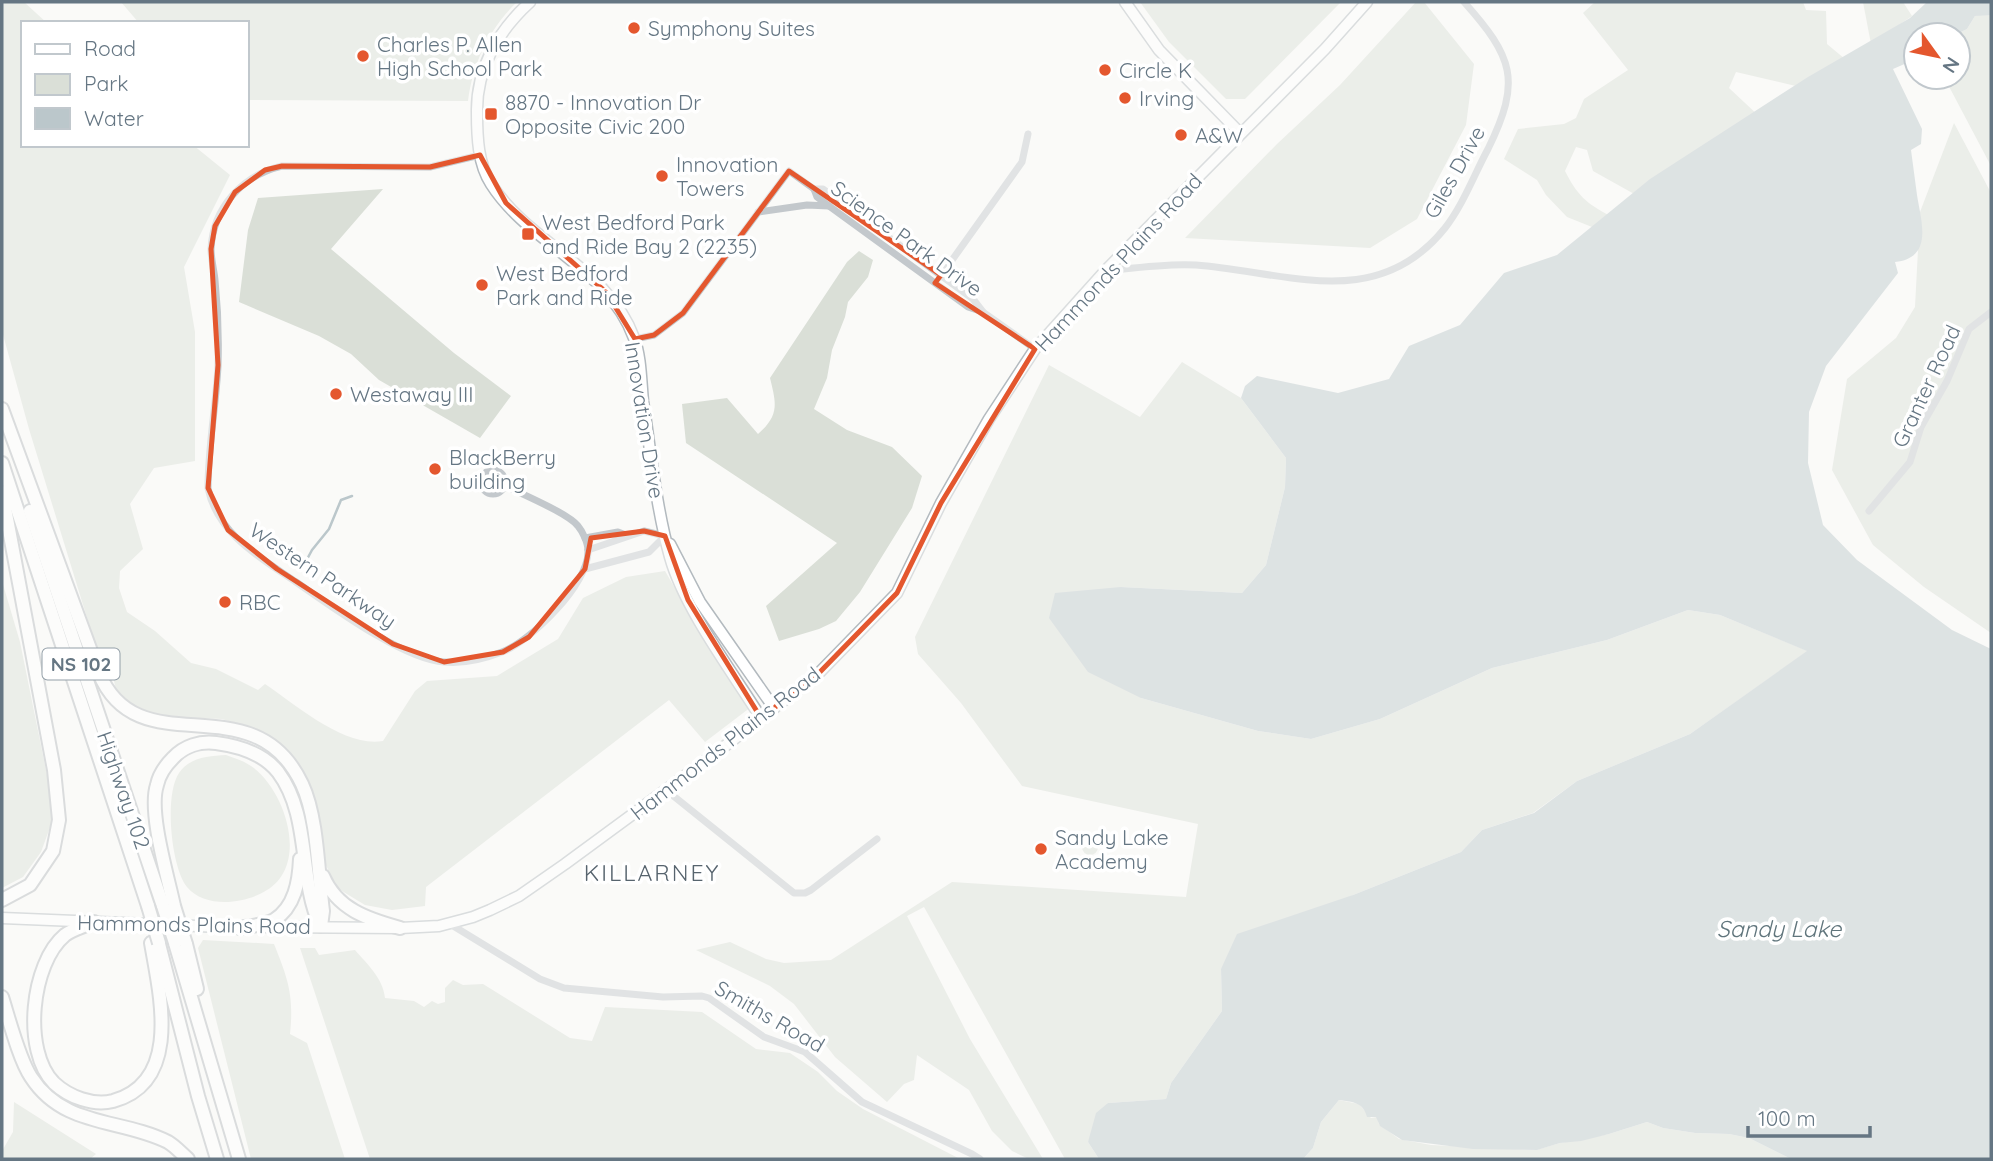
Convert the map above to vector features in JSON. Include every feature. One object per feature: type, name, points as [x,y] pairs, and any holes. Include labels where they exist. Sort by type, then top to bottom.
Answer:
[{"type":"highway","points":[[2,409],[94,661],[108,691],[125,708],[150,721],[231,728],[254,735],[272,745],[292,765],[303,787],[312,819],[323,911],[321,926]]},
{"type":"highway","name":"Highway 102","points":[[2,422],[169,906],[239,1159]]},
{"type":"highway","name":"Highway 102","points":[[2,463],[131,854],[218,1159]]},
{"type":"highway","points":[[2,492],[54,770],[59,820],[53,851],[30,885],[2,900]]},
{"type":"highway","points":[[169,906],[155,810],[156,786],[168,763],[182,748],[207,742],[233,746],[256,754],[277,771],[291,795],[302,834],[314,911],[321,926]]},
{"type":"highway","points":[[240,928],[272,921],[286,910],[294,897],[298,881],[302,834]]},
{"type":"highway","points":[[317,862],[327,885],[349,908],[362,916],[400,928]]},
{"type":"highway","points":[[94,922],[66,935],[51,953],[40,977],[35,999],[38,1051],[45,1069],[53,1082],[84,1101],[105,1103],[129,1097],[149,1077],[160,1050],[163,1013],[155,943]]},
{"type":"highway","points":[[2,997],[29,1075],[58,1106],[74,1115],[148,1134],[171,1144],[188,1159]]},
{"type":"main road","name":"Innovation Drive","points":[[530,2],[499,37],[481,75],[477,101],[480,155],[491,184],[506,203],[524,223],[606,292],[635,339],[657,495],[674,572],[688,600],[761,718]]},
{"type":"main road","points":[[1125,2],[1159,50],[1240,133]]},
{"type":"main road","name":"Hammonds Plains Road","points":[[2,918],[240,928],[400,928],[450,924],[473,917],[519,896],[666,790],[818,674],[897,593],[941,503],[989,419],[1035,349],[1105,271],[1325,49],[1367,2]]},
{"type":"main road","name":"Innovation Drive","points":[[665,536],[700,602],[774,708]]},
{"type":"street","name":"Giles Drive","points":[[1105,271],[1198,265],[1329,282],[1385,275],[1416,256],[1434,240],[1456,212],[1500,124],[1508,98],[1507,66],[1501,49],[1489,30],[1464,2]]},
{"type":"street","points":[[935,283],[1023,162],[1028,135]]},
{"type":"street","name":"Western Parkway","points":[[480,155],[430,167],[282,166],[265,170],[249,179],[235,192],[224,206],[215,226],[211,249],[218,320],[217,379],[208,474],[210,497],[228,530],[247,548],[395,645],[418,657],[444,662],[474,660],[503,652],[529,637],[550,617],[584,569],[588,550],[585,538]]},
{"type":"street","name":"Science Park Drive","points":[[757,212],[789,171],[814,189],[817,197],[829,206],[968,307],[983,312]]},
{"type":"street","name":"Science Park Drive","points":[[814,189],[823,189],[973,299],[983,312],[1035,349]]},
{"type":"street","points":[[635,339],[654,335],[683,313],[757,212],[807,205],[829,206]]},
{"type":"street","name":"Granter Road","points":[[1869,511],[1910,462],[1921,427],[1947,381],[1969,329],[1991,312]]},
{"type":"street","points":[[504,485],[569,518],[578,525],[585,538],[618,532],[626,535]]},
{"type":"street","points":[[588,550],[644,531],[665,536]]},
{"type":"street","points":[[584,569],[649,552],[665,536]]},
{"type":"street","points":[[666,790],[794,893],[811,890],[877,839]]},
{"type":"street","name":"Smiths Road","points":[[450,924],[540,979],[564,988],[709,998],[764,1037],[805,1052],[862,1102],[980,1159]]},
{"type":"highlighted area","points":[[480,155],[506,203],[606,292],[635,339],[654,335],[683,313],[789,171],[941,275],[935,283],[1035,349],[941,503],[897,593],[818,674],[761,718],[688,600],[665,536],[644,531],[591,538],[585,569],[529,637],[503,652],[444,662],[393,644],[277,569],[228,530],[208,488],[218,365],[211,249],[215,226],[235,192],[265,170],[282,166],[430,167]]},
{"type":"green space","points":[[2,2],[24,2],[45,21],[21,21],[21,147],[195,147],[230,175],[184,267],[195,332],[195,461],[154,468],[130,504],[143,549],[120,571],[119,588],[127,612],[155,631],[191,663],[216,669],[258,690],[265,684],[337,732],[368,741],[383,741],[415,691],[427,681],[497,676],[558,639],[583,598],[626,577],[665,571],[701,633],[751,707],[705,742],[669,700],[426,887],[425,906],[392,910],[365,905],[337,888],[322,857],[314,794],[298,762],[281,745],[257,730],[222,719],[138,711],[116,690],[109,658],[96,647],[2,331]]},
{"type":"green space","name":"Charles P. Allen High School Park","points":[[121,2],[517,2],[498,23],[484,47],[474,73],[468,101],[248,100],[248,21],[137,21]]},
{"type":"green space","points":[[1140,2],[1341,2],[1245,99],[1226,99],[1169,42]]},
{"type":"green space","points":[[1416,2],[1424,2],[1474,64],[1466,125],[1417,219],[1370,248],[1185,238],[1277,144],[1340,85]]},
{"type":"green space","points":[[1595,2],[1803,2],[1806,10],[1826,11],[1827,44],[1845,59],[1800,87],[1736,72],[1729,88],[1760,117],[1636,195],[1593,171],[1587,150],[1576,147],[1565,171],[1583,198],[1610,216],[1597,229],[1567,217],[1546,195],[1537,180],[1504,159],[1518,129],[1564,124],[1576,118],[1584,99],[1628,70],[1583,13]]},
{"type":"green space","points":[[1863,2],[1903,2],[1912,16],[1871,44]]},
{"type":"green space","points":[[1991,15],[1991,166],[1951,91],[1972,91],[1972,21],[1975,16]]},
{"type":"green space","points":[[1954,123],[1991,193],[1991,633],[1924,587],[1873,545],[1832,470],[1847,379],[1896,338],[1915,307],[1920,212]]},
{"type":"green space","points":[[383,189],[331,249],[454,353],[511,396],[480,438],[379,380],[351,354],[319,336],[239,302],[248,230],[258,198]]},
{"type":"green space","points":[[859,251],[873,260],[868,277],[848,302],[832,350],[827,378],[814,409],[847,430],[892,447],[922,476],[912,508],[860,592],[836,621],[779,641],[766,606],[837,543],[686,443],[682,404],[727,398],[758,434],[773,415],[774,395],[770,378],[847,262]]},
{"type":"green space","points":[[1182,362],[1241,398],[1286,458],[1285,487],[1266,565],[1242,593],[1121,587],[1141,698],[1258,731],[1311,739],[1380,719],[1492,668],[1607,640],[1688,610],[1720,615],[1808,651],[1690,734],[1577,781],[1533,813],[1482,830],[1461,852],[1353,895],[1221,969],[1222,1011],[1171,1083],[1166,1099],[1108,1103],[1088,1142],[1099,1159],[1065,1159],[924,907],[907,916],[970,1039],[1043,1159],[1029,1159],[1012,1151],[992,1131],[969,1090],[917,1055],[914,1080],[904,1084],[887,1102],[835,1057],[794,1004],[770,986],[696,950],[730,942],[766,959],[784,963],[831,960],[952,882],[1186,897],[1198,824],[1022,786],[961,703],[918,654],[915,637],[1049,365],[1140,417]]},
{"type":"green space","points":[[2,581],[20,642],[48,780],[52,822],[41,852],[23,877],[2,888]]},
{"type":"green space","points":[[226,755],[251,766],[274,791],[288,827],[290,845],[287,863],[280,878],[267,890],[248,899],[226,902],[204,899],[187,887],[181,877],[173,848],[171,813],[174,783],[183,768],[200,758]]},
{"type":"green space","points":[[1090,839],[1098,847],[1090,855],[1082,847]]},
{"type":"green space","points":[[203,940],[274,944],[289,988],[290,1034],[307,1043],[345,1159],[251,1159],[198,948]]},
{"type":"green space","points":[[300,948],[315,948],[319,955],[355,950],[378,978],[385,998],[414,1001],[424,1007],[432,1001],[438,1004],[445,1002],[445,988],[453,980],[463,985],[483,984],[570,1038],[592,1041],[605,1007],[702,1012],[756,1049],[790,1053],[863,1109],[960,1159],[370,1159]]},
{"type":"green space","points":[[1339,1100],[1359,1104],[1371,1118],[1377,1117],[1379,1124],[1399,1139],[1431,1145],[1536,1150],[1609,1134],[1647,1122],[1663,1128],[1749,1138],[1791,1159],[1303,1159],[1313,1148],[1321,1122]]},
{"type":"green space","points":[[14,1102],[96,1154],[90,1159],[2,1159],[2,1151],[13,1132]]},
{"type":"water","name":"Sandy Lake","points":[[1927,2],[1991,2],[1991,15],[1975,16],[1972,21],[1905,21]]},
{"type":"water","name":"Sandy Lake","points":[[1902,23],[1902,65],[1893,69],[1922,129],[1921,144],[1911,150],[1922,237],[1915,254],[1895,262],[1898,273],[1826,366],[1809,412],[1808,463],[1823,525],[1857,560],[1952,630],[1991,649],[1991,1159],[1791,1159],[1749,1138],[1663,1128],[1647,1122],[1609,1134],[1537,1150],[1473,1149],[1402,1140],[1380,1126],[1376,1117],[1367,1117],[1360,1106],[1339,1100],[1321,1122],[1313,1148],[1303,1159],[1099,1159],[1088,1142],[1096,1113],[1108,1103],[1166,1099],[1171,1083],[1222,1011],[1221,969],[1237,934],[1353,895],[1461,852],[1482,830],[1534,813],[1577,781],[1690,734],[1807,651],[1720,615],[1688,610],[1607,640],[1492,668],[1380,719],[1311,739],[1258,731],[1141,698],[1088,672],[1049,618],[1055,593],[1121,587],[1242,593],[1266,565],[1285,487],[1286,458],[1241,398],[1245,386],[1257,376],[1338,393],[1389,379],[1409,346],[1460,325],[1504,273],[1557,255],[1650,179],[1808,77]]},
{"type":"waterway","points":[[305,563],[329,529],[341,500],[352,496]]},
{"type":"place","name":"Symphony Suites","points":[[634,28]]},
{"type":"place","name":"Charles P. Allen High School Park","points":[[363,56]]},
{"type":"place","name":"Circle K","points":[[1105,70]]},
{"type":"place","name":"Irving","points":[[1125,98]]},
{"type":"place","name":"8870 - Innovation Dr Opposite Civic 200","points":[[491,114]]},
{"type":"place","name":"A&W","points":[[1181,135]]},
{"type":"place","name":"Innovation Towers","points":[[662,176]]},
{"type":"place","name":"West Bedford Park and Ride Bay 2 (2235)","points":[[528,234]]},
{"type":"place","name":"West Bedford Park and Ride","points":[[482,285]]},
{"type":"place","name":"Westaway III","points":[[336,394]]},
{"type":"place","name":"BlackBerry building","points":[[435,469]]},
{"type":"place","name":"RBC","points":[[225,602]]},
{"type":"place","name":"Sandy Lake Academy","points":[[1041,849]]},
{"type":"district","name":"KILLARNEY","points":[[652,872]]}]
